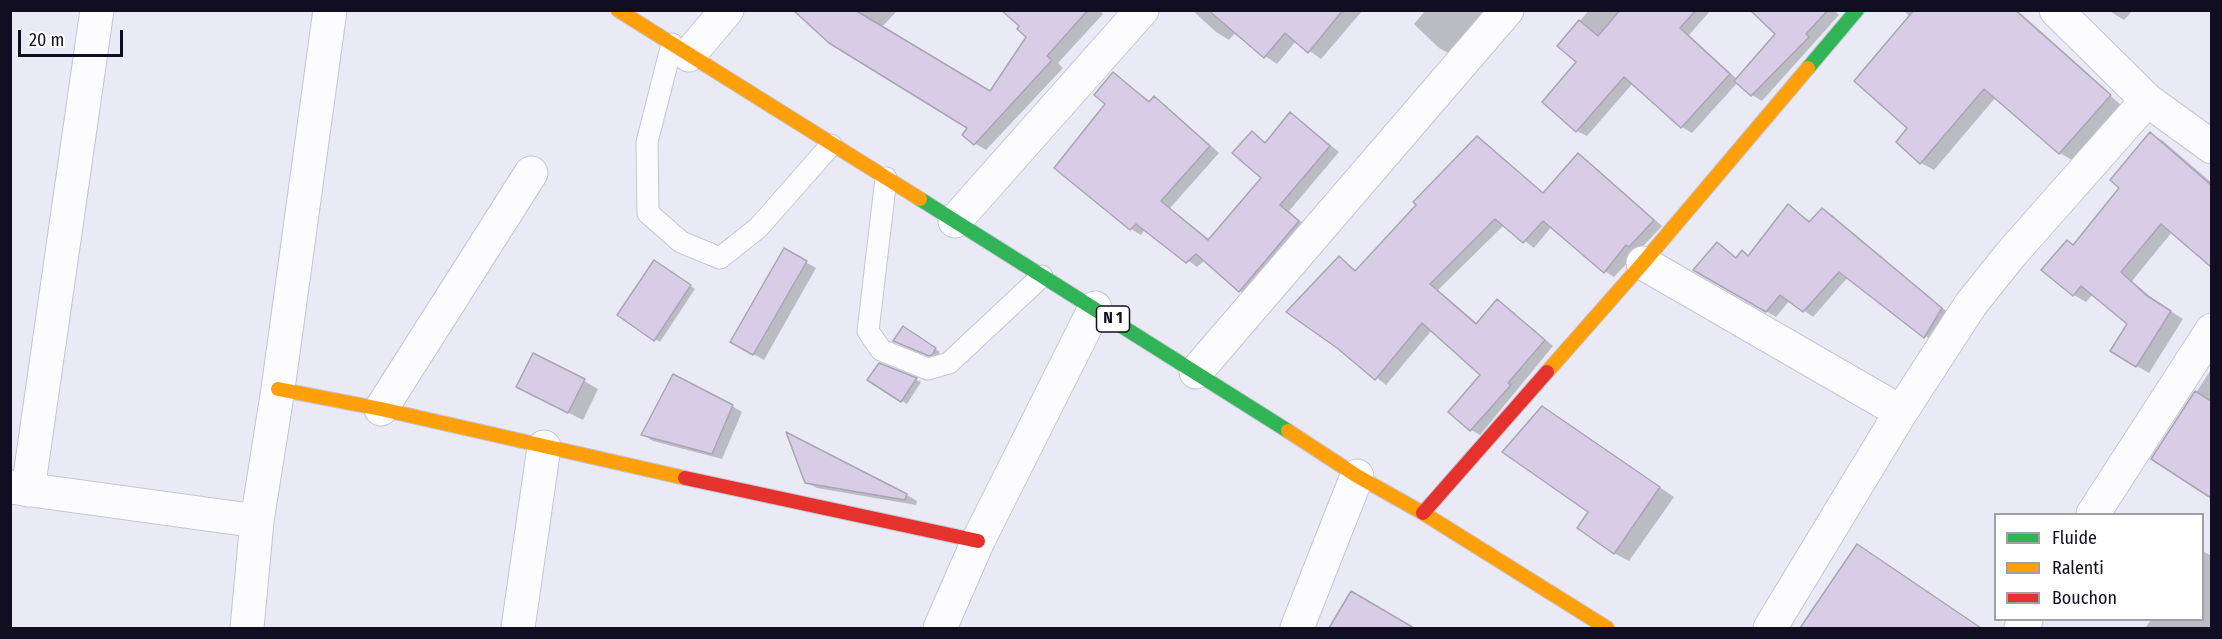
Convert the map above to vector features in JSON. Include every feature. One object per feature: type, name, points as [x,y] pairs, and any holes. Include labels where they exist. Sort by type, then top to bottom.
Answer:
[{"type":"main road","name":"N 1","points":[[618,10],[1095,308],[1357,476],[1423,513],[1598,626]]},
{"type":"main road","points":[[1423,513],[1643,263],[1857,10]]},
{"type":"main road","points":[[278,389],[381,409],[544,447],[978,541]]},
{"type":"street","points":[[97,10],[19,489],[257,521]]},
{"type":"street","points":[[247,628],[257,521],[278,389],[330,10]]},
{"type":"street","points":[[680,50],[727,10]]},
{"type":"street","points":[[955,221],[1142,10]]},
{"type":"street","points":[[1196,372],[1507,10]]},
{"type":"street","points":[[2056,10],[2146,100],[2211,147]]},
{"type":"street","points":[[1770,628],[1900,412],[1971,304],[2011,254],[2146,100]]},
{"type":"street","points":[[381,409],[531,173]]},
{"type":"street","points":[[1643,263],[1900,412]]},
{"type":"street","points":[[940,628],[978,541],[1095,308]]},
{"type":"street","points":[[2094,513],[2211,330]]},
{"type":"street","points":[[518,628],[544,447]]},
{"type":"street","points":[[1297,628],[1357,476]]},
{"type":"lane","points":[[680,50],[647,142],[648,213],[681,242],[720,258],[758,228],[831,145]]},
{"type":"lane","points":[[886,178],[868,332],[881,350],[928,369],[949,363],[1042,276]]},
{"type":"building","points":[[793,10],[855,10],[990,91],[1026,37],[1017,29],[1019,26],[1001,10],[1088,10],[1047,56],[1052,60],[974,145],[962,135],[967,128],[829,43]]},
{"type":"building","points":[[1208,10],[1343,10],[1308,53],[1285,33],[1264,58]]},
{"type":"building","points":[[1620,10],[1696,10],[1680,28],[1730,74],[1681,128],[1624,77],[1576,132],[1542,102],[1576,62],[1557,46],[1579,20],[1598,36]]},
{"type":"building","points":[[1750,10],[1828,10],[1806,34],[1809,37],[1751,96],[1734,81],[1775,34]]},
{"type":"building","points":[[1914,10],[2015,10],[2111,95],[2059,154],[1984,89],[1920,164],[1896,142],[1907,128],[1854,81]]},
{"type":"building","points":[[1113,72],[1149,102],[1154,96],[1210,146],[1161,201],[1208,240],[1261,178],[1232,153],[1252,131],[1265,143],[1290,112],[1330,146],[1280,205],[1299,221],[1239,292],[1196,254],[1186,263],[1136,224],[1130,230],[1054,168],[1105,104],[1094,95]]},
{"type":"building","points":[[2150,132],[2211,185],[2211,267],[2161,224],[2121,272],[2146,295],[2171,311],[2136,367],[2110,351],[2127,324],[2081,286],[2073,296],[2041,270],[2067,240],[2073,245],[2119,188],[2110,180]]},
{"type":"building","points":[[1477,136],[1543,193],[1578,153],[1654,220],[1629,247],[1626,245],[1604,273],[1543,221],[1523,243],[1495,219],[1430,284],[1476,324],[1497,299],[1545,340],[1508,383],[1511,385],[1470,431],[1448,412],[1480,375],[1422,323],[1375,380],[1337,348],[1286,312],[1339,256],[1355,271],[1416,205],[1413,202]]},
{"type":"building","points":[[1788,204],[1809,222],[1822,208],[1942,308],[1924,338],[1839,272],[1803,312],[1780,295],[1766,312],[1693,270],[1717,242],[1736,258],[1742,250],[1748,256]]},
{"type":"building","points":[[784,248],[807,261],[753,355],[730,342]]},
{"type":"building","points":[[654,260],[691,285],[654,341],[617,315]]},
{"type":"building","points":[[903,326],[936,348],[932,355],[929,356],[893,341]]},
{"type":"building","points":[[533,353],[585,379],[568,413],[516,387]]},
{"type":"building","points":[[879,363],[917,378],[901,402],[867,380]]},
{"type":"building","points":[[673,374],[733,405],[712,454],[641,435]]},
{"type":"building","points":[[2195,391],[2211,401],[2211,498],[2151,459]]},
{"type":"building","points":[[1542,406],[1660,487],[1614,554],[1577,528],[1588,512],[1502,452]]},
{"type":"building","points":[[786,432],[907,494],[905,500],[805,483]]},
{"type":"building","points":[[1857,544],[1981,628],[1800,628]]},
{"type":"building","points":[[1351,591],[1414,628],[1329,628]]},
{"type":"traffic: fast","points":[[1808,68],[1857,10]]},
{"type":"traffic: fast","points":[[920,199],[1288,431]]},
{"type":"traffic: slow","points":[[618,10],[920,199]]},
{"type":"traffic: slow","points":[[1547,372],[1643,263],[1808,68]]},
{"type":"traffic: slow","points":[[278,389],[381,409],[685,478]]},
{"type":"traffic: slow","points":[[1288,431],[1357,476],[1423,513],[1607,628]]},
{"type":"traffic: jam","points":[[1423,513],[1547,372]]},
{"type":"traffic: jam","points":[[685,478],[978,541]]}]
